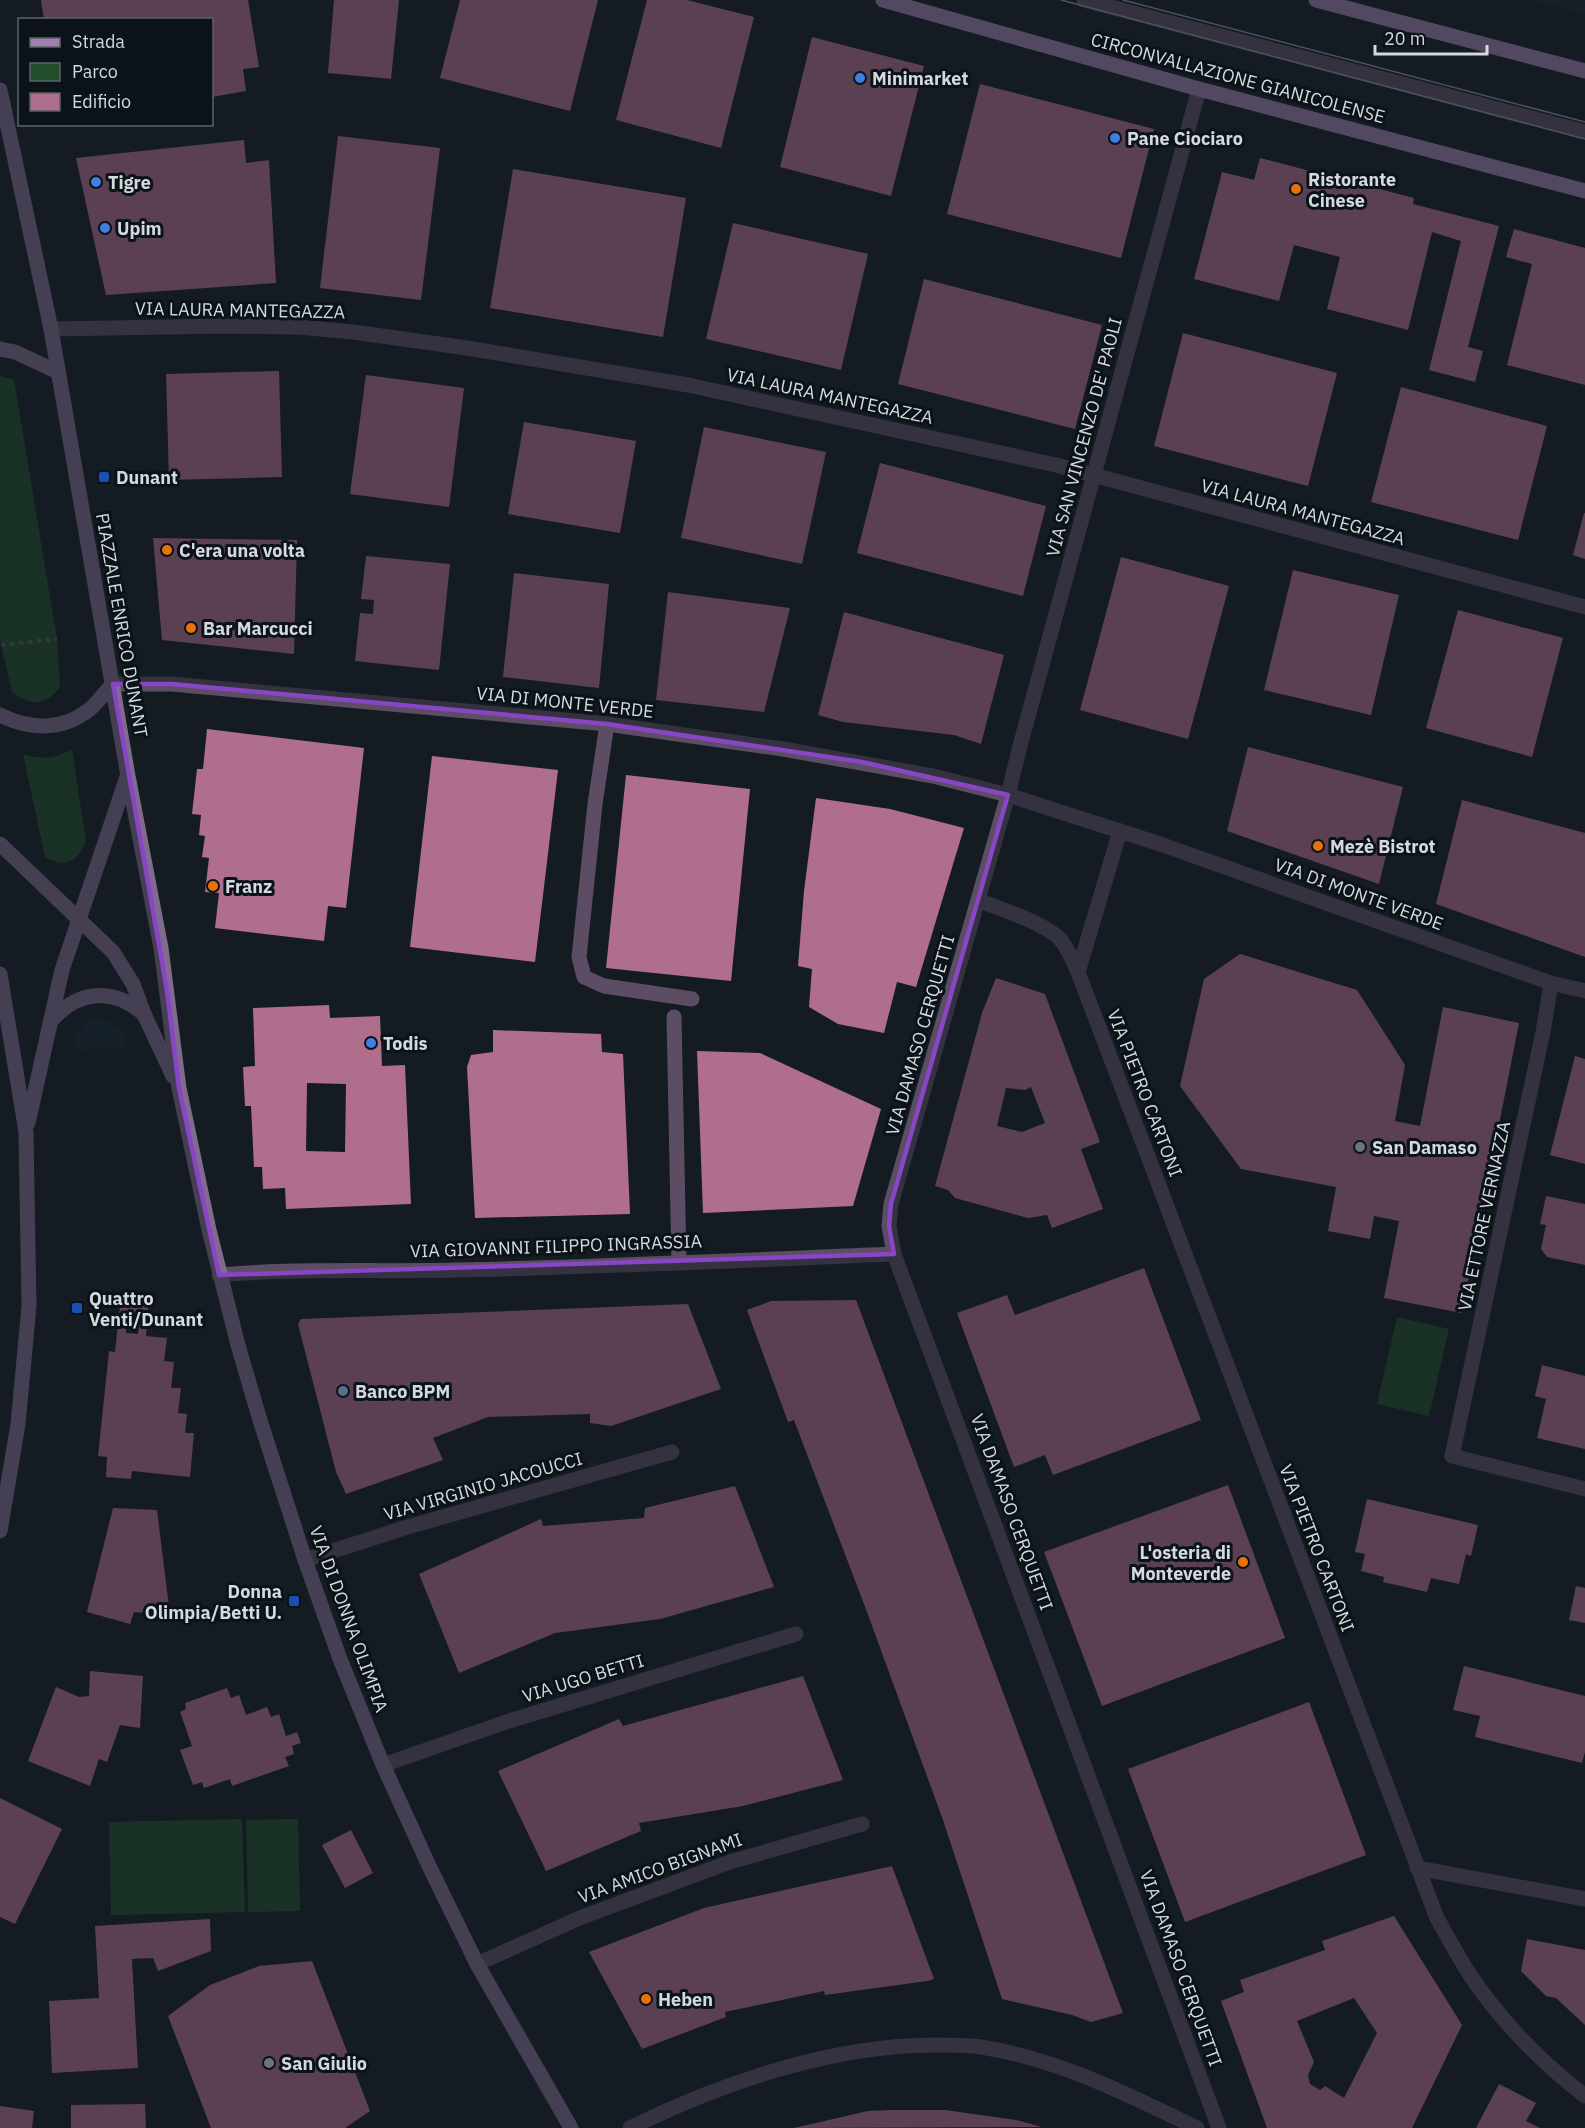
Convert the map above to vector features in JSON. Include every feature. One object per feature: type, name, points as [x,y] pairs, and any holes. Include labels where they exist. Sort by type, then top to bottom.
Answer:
[{"type":"main road","name":"CIRCONVALLAZIONE GIANICOLENSE","points":[[883,0],[1199,89],[1585,191]]},
{"type":"main road","points":[[1316,0],[1585,71]]},
{"type":"street","name":"CIRCONVALLAZIONE GIANICOLENSE","points":[[1084,0],[1585,132]]},
{"type":"street","name":"VIA SAN VINCENZO DE' PAOLI","points":[[978,900],[1199,89]]},
{"type":"street","name":"PIAZZALE ENRICO DUNANT","points":[[0,90],[51,329],[128,776],[161,948],[179,1089]]},
{"type":"street","name":"VIA LAURA MANTEGAZZA","points":[[51,329],[298,327],[353,332],[477,350],[688,385],[1056,465],[1585,607]]},
{"type":"street","points":[[0,350],[15,352],[58,372]]},
{"type":"street","points":[[0,715],[31,726],[55,726],[90,709],[112,684]]},
{"type":"street","name":"VIA DI MONTE VERDE","points":[[112,684],[172,684],[607,724],[862,762],[933,776],[1008,795],[1120,831],[1551,983],[1585,991]]},
{"type":"street","points":[[607,724],[595,804],[579,957],[584,977],[604,986],[693,999]]},
{"type":"street","points":[[27,1132],[62,970],[128,776]]},
{"type":"street","points":[[1078,972],[1120,831]]},
{"type":"street","points":[[0,844],[28,873],[100,938],[123,966],[179,1089]]},
{"type":"street","name":"VIA PIETRO CARTONI","points":[[978,900],[1046,928],[1059,938],[1068,952],[1078,972],[1437,1918],[1470,1974],[1516,2032],[1541,2058],[1585,2096]]},
{"type":"street","name":"VIA DAMASO CERQUETTI","points":[[978,900],[891,1204],[889,1226],[894,1254],[1219,2128]]},
{"type":"street","points":[[0,974],[27,1132],[29,1306],[18,1424],[0,1531]]},
{"type":"street","name":"VIA ETTORE VERNAZZA","points":[[1551,983],[1543,1032],[1452,1456],[1585,1489]]},
{"type":"street","points":[[49,1024],[67,1005],[75,1000],[91,996],[116,997],[128,1002],[144,1014]]},
{"type":"street","points":[[674,1017],[679,1263]]},
{"type":"street","name":"VIA DI DONNA OLIMPIA","points":[[179,1089],[219,1275],[259,1417],[340,1659],[383,1765],[477,1964],[571,2128]]},
{"type":"street","name":"VIA GIOVANNI FILIPPO INGRASSIA","points":[[219,1275],[271,1271],[454,1270],[894,1254]]},
{"type":"street","name":"VIA VIRGINIO JACOUCCI","points":[[305,1560],[404,1528],[672,1452]]},
{"type":"street","name":"VIA UGO BETTI","points":[[383,1765],[509,1721],[796,1634]]},
{"type":"street","name":"VIA AMICO BIGNAMI","points":[[477,1964],[582,1917],[730,1862],[862,1824]]},
{"type":"street","points":[[1417,1868],[1585,1899]]},
{"type":"street","points":[[630,2128],[700,2095],[756,2076],[820,2060],[912,2045],[978,2047],[1046,2062],[1110,2086],[1197,2128]]},
{"type":"path","points":[[1,645],[57,639]]},
{"type":"highlighted area","points":[[113,684],[172,684],[607,724],[862,762],[1008,795],[891,1204],[889,1226],[894,1254],[219,1275],[179,1088],[167,990]]},
{"type":"shaded area","points":[[1531,0],[1585,0],[1585,15]]},
{"type":"shaded area","points":[[105,1018],[124,1030],[126,1046],[76,1051],[75,1034],[89,1019]]},
{"type":"green space","points":[[0,376],[14,380],[57,639],[60,688],[48,699],[37,702],[26,700],[12,692],[0,639]]},
{"type":"green space","points":[[72,749],[86,842],[74,859],[70,862],[59,863],[45,857],[23,754],[48,758]]},
{"type":"green space","points":[[1397,1317],[1449,1329],[1429,1416],[1377,1404]]},
{"type":"green space","points":[[242,1819],[245,1912],[111,1915],[109,1822]]},
{"type":"green space","points":[[298,1819],[300,1911],[248,1912],[246,1820]]},
{"type":"building","points":[[41,0],[248,0],[259,67],[243,69],[246,91],[213,97],[213,18],[44,18]]},
{"type":"building","points":[[334,0],[399,0],[391,79],[328,73]]},
{"type":"building","points":[[460,0],[598,0],[570,111],[440,78]]},
{"type":"building","points":[[647,0],[687,0],[754,17],[721,148],[616,120]]},
{"type":"building","points":[[812,37],[924,66],[891,196],[780,167]]},
{"type":"building","points":[[980,84],[1154,129],[1121,258],[947,214]]},
{"type":"building","points":[[338,136],[440,148],[421,300],[320,288]]},
{"type":"building","points":[[244,140],[246,163],[269,160],[276,283],[106,295],[76,158]]},
{"type":"building","points":[[1260,158],[1414,198],[1413,204],[1499,226],[1468,347],[1483,351],[1475,382],[1429,370],[1461,241],[1432,232],[1408,330],[1327,309],[1340,257],[1294,245],[1279,301],[1194,279],[1222,172],[1254,180]]},
{"type":"building","points":[[513,169],[686,198],[663,337],[490,308]]},
{"type":"building","points":[[733,223],[868,254],[841,370],[706,339]]},
{"type":"building","points":[[1514,229],[1585,248],[1585,385],[1507,365],[1532,264],[1506,257]]},
{"type":"building","points":[[924,279],[1102,325],[1075,429],[898,384]]},
{"type":"building","points":[[1183,333],[1337,373],[1308,486],[1154,446]]},
{"type":"building","points":[[279,371],[282,477],[169,480],[166,374]]},
{"type":"building","points":[[366,375],[464,388],[449,507],[350,494]]},
{"type":"building","points":[[1401,387],[1547,426],[1518,540],[1371,502]]},
{"type":"building","points":[[524,422],[636,441],[620,533],[508,514]]},
{"type":"building","points":[[704,427],[826,452],[802,564],[681,538]]},
{"type":"building","points":[[880,463],[1046,506],[1023,596],[857,553]]},
{"type":"building","points":[[1585,513],[1585,559],[1573,555]]},
{"type":"building","points":[[153,538],[297,540],[294,654],[162,640]]},
{"type":"building","points":[[366,556],[450,564],[439,670],[355,661],[360,613],[373,614],[374,600],[361,599]]},
{"type":"building","points":[[1121,557],[1229,586],[1188,739],[1080,710]]},
{"type":"building","points":[[1293,570],[1399,595],[1371,715],[1264,690]]},
{"type":"building","points":[[514,573],[609,584],[599,688],[503,677]]},
{"type":"building","points":[[668,592],[790,608],[764,712],[656,700]]},
{"type":"building","points":[[1458,610],[1563,638],[1532,757],[1426,728]]},
{"type":"building","points":[[844,612],[1004,655],[981,744],[954,735],[843,722],[818,715]]},
{"type":"building","points":[[207,729],[364,748],[346,908],[328,906],[324,941],[215,928],[219,893],[205,892],[209,858],[202,857],[205,836],[199,835],[201,815],[192,814],[197,769],[203,769]]},
{"type":"building","points":[[1248,747],[1403,787],[1379,884],[1227,831]]},
{"type":"building","points":[[432,756],[558,770],[535,962],[410,947]]},
{"type":"building","points":[[626,775],[750,789],[731,981],[606,968]]},
{"type":"building","points":[[816,798],[890,809],[964,828],[916,987],[897,982],[884,1033],[838,1024],[809,1007],[812,969],[798,966],[804,891]]},
{"type":"building","points":[[1462,800],[1585,833],[1585,957],[1436,904]]},
{"type":"building","name":"San Damaso","points":[[1240,954],[1357,990],[1405,1065],[1395,1121],[1420,1126],[1443,1007],[1519,1023],[1462,1313],[1384,1298],[1399,1221],[1374,1216],[1370,1239],[1328,1231],[1336,1187],[1241,1169],[1180,1086],[1204,979]]},
{"type":"building","points":[[996,978],[1045,994],[1100,1142],[1081,1149],[1103,1209],[1052,1228],[1047,1215],[1028,1218],[955,1198],[948,1190],[935,1186],[982,1013]],"holes":[[[1031,1087],[1045,1123],[1022,1132],[997,1126],[1006,1088],[1025,1090]]]},
{"type":"building","points":[[329,1005],[330,1018],[380,1016],[382,1066],[405,1065],[411,1204],[286,1209],[285,1188],[263,1189],[262,1167],[254,1167],[251,1106],[245,1106],[243,1067],[255,1066],[253,1008]],"holes":[[[307,1083],[346,1084],[345,1152],[306,1151]]]},
{"type":"building","points":[[493,1030],[601,1034],[602,1052],[623,1054],[630,1214],[475,1218],[467,1067],[471,1055],[493,1052]]},
{"type":"building","points":[[697,1051],[760,1053],[881,1109],[853,1206],[703,1213]]},
{"type":"building","points":[[1575,1056],[1585,1059],[1585,1164],[1550,1155]]},
{"type":"building","points":[[1546,1196],[1585,1204],[1585,1265],[1547,1257],[1541,1249],[1546,1225],[1540,1224]]},
{"type":"building","points":[[1144,1268],[1201,1420],[1053,1475],[1045,1455],[1014,1467],[957,1313],[1007,1295],[1015,1315]]},
{"type":"building","points":[[121,1297],[149,1299],[146,1336],[167,1338],[164,1361],[174,1362],[171,1388],[181,1388],[178,1413],[187,1414],[185,1433],[194,1433],[190,1477],[132,1471],[131,1479],[106,1477],[107,1457],[98,1456],[109,1351],[115,1352]],"holes":[[[127,1314],[140,1315],[138,1334],[126,1333]]]},
{"type":"building","points":[[856,1300],[1123,2013],[1091,2022],[1072,2015],[1002,1999],[943,1820],[867,1612],[794,1420],[788,1422],[747,1310],[771,1301]]},
{"type":"building","points":[[688,1304],[721,1389],[611,1426],[590,1423],[590,1414],[488,1417],[433,1438],[443,1460],[346,1494],[336,1472],[298,1324],[301,1319]]},
{"type":"building","points":[[1542,1365],[1585,1376],[1585,1449],[1537,1438],[1546,1399],[1535,1396]]},
{"type":"building","points":[[1228,1485],[1285,1638],[1102,1706],[1044,1552]]},
{"type":"building","points":[[735,1486],[774,1587],[660,1619],[555,1633],[459,1673],[419,1574],[541,1519],[543,1526],[644,1518],[645,1508]]},
{"type":"building","points":[[1367,1499],[1478,1525],[1471,1556],[1466,1554],[1459,1584],[1431,1578],[1427,1592],[1383,1582],[1384,1577],[1361,1571],[1365,1554],[1355,1552]]},
{"type":"building","points":[[113,1508],[157,1510],[170,1615],[134,1612],[130,1624],[87,1612]]},
{"type":"building","points":[[1576,1586],[1585,1588],[1585,1623],[1569,1620]]},
{"type":"building","points":[[1464,1666],[1585,1696],[1585,1752],[1582,1763],[1475,1737],[1480,1716],[1453,1710]]},
{"type":"building","points":[[90,1671],[143,1676],[140,1728],[120,1725],[107,1762],[99,1759],[90,1786],[28,1761],[56,1687],[79,1697],[89,1696]]},
{"type":"building","points":[[803,1676],[843,1780],[743,1806],[639,1823],[641,1831],[546,1871],[498,1771],[619,1719],[623,1726]]},
{"type":"building","points":[[227,1688],[231,1698],[239,1695],[246,1715],[267,1707],[271,1717],[279,1714],[286,1736],[297,1732],[301,1743],[292,1746],[294,1754],[285,1757],[289,1766],[232,1786],[230,1779],[204,1788],[202,1782],[193,1785],[180,1750],[192,1746],[180,1712],[186,1709],[185,1703]]},
{"type":"building","points":[[1309,1702],[1366,1855],[1185,1922],[1128,1769]]},
{"type":"building","points":[[0,1798],[62,1829],[15,1924],[0,1917]]},
{"type":"building","points":[[351,1830],[373,1873],[345,1888],[322,1845]]},
{"type":"building","points":[[892,1866],[934,1979],[825,1995],[824,1991],[725,2012],[726,2017],[642,2049],[589,1952],[704,1908]]},
{"type":"building","points":[[1394,1916],[1462,2025],[1412,2128],[1267,2128],[1221,2001],[1244,1992],[1240,1980],[1325,1950],[1322,1941]],"holes":[[[1354,1998],[1377,2033],[1344,2098],[1325,2086],[1320,2090],[1310,2084],[1308,2075],[1314,2062],[1297,2021]]]},
{"type":"building","points":[[210,1919],[211,1951],[158,1971],[153,1958],[132,1959],[138,2068],[52,2073],[49,2001],[99,1998],[95,1926]]},
{"type":"building","points":[[1527,1939],[1585,1950],[1585,2025],[1556,1998],[1546,1996],[1521,1971]]},
{"type":"building","name":"San Giulio","points":[[312,1961],[370,2111],[345,2128],[211,2128],[168,2016],[210,1985],[259,1966]]},
{"type":"building","points":[[1499,2084],[1536,2103],[1526,2121],[1540,2128],[1476,2128]]},
{"type":"building","points":[[145,2104],[146,2128],[71,2128],[71,2105]]},
{"type":"building","points":[[0,2106],[34,2111],[32,2128],[0,2128]]},
{"type":"building","points":[[945,2110],[1016,2120],[1042,2127],[794,2128],[868,2111]]},
{"type":"tram line","points":[[1061,0],[1585,139]]},
{"type":"tram line","points":[[1123,0],[1585,122]]},
{"type":"place","name":"Minimarket","points":[[860,78]]},
{"type":"place","name":"Pane Ciociaro","points":[[1115,138]]},
{"type":"place","name":"Tigre","points":[[96,182]]},
{"type":"place","name":"Ristorante Cinese","points":[[1296,189]]},
{"type":"place","name":"Upim","points":[[105,228]]},
{"type":"place","name":"Dunant","points":[[104,477]]},
{"type":"place","name":"C'era una volta","points":[[167,550]]},
{"type":"place","name":"Bar Marcucci","points":[[191,628]]},
{"type":"place","name":"Mezè Bistrot","points":[[1318,846]]},
{"type":"place","name":"Franz","points":[[213,886]]},
{"type":"place","name":"Todis","points":[[371,1043]]},
{"type":"place","name":"San Damaso","points":[[1360,1147]]},
{"type":"place","name":"Quattro Venti/Dunant","points":[[77,1308]]},
{"type":"place","name":"Banco BPM","points":[[343,1391]]},
{"type":"place","name":"L'osteria di Monteverde","points":[[1243,1562]]},
{"type":"place","name":"Donna Olimpia/Betti U.","points":[[294,1601]]},
{"type":"place","name":"Heben","points":[[646,1999]]},
{"type":"place","name":"San Giulio","points":[[269,2063]]}]
